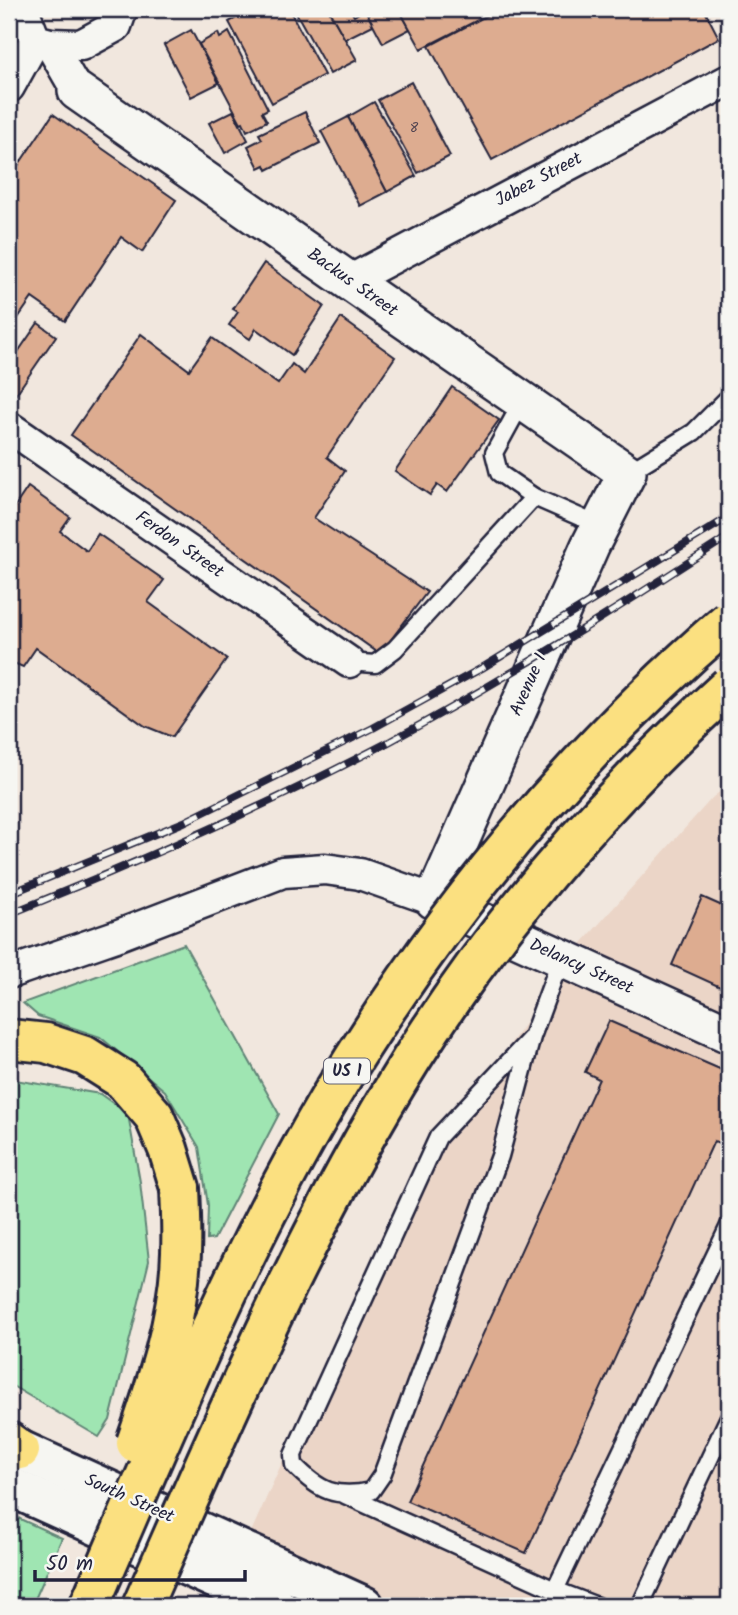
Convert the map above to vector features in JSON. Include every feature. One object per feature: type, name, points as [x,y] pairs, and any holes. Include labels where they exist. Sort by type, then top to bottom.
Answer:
[{"type":"highway","name":"US 1","points":[[89,1606],[180,1398],[245,1259],[303,1146],[383,1013],[472,889],[537,810],[616,726],[729,620]]},
{"type":"highway","points":[[142,1606],[288,1282],[334,1192],[412,1059],[484,954],[565,854],[634,777],[729,686]]},
{"type":"highway","points":[[9,1040],[46,1043],[85,1056],[123,1080],[154,1116],[180,1188],[181,1255],[172,1323],[153,1394],[80,1606]]},
{"type":"main road","name":"South Street","points":[[13,1446],[364,1606]]},
{"type":"main road","points":[[9,1486],[276,1606]]},
{"type":"street","points":[[23,9],[42,42],[78,91]]},
{"type":"street","points":[[42,42],[81,45],[116,26],[122,9]]},
{"type":"street","points":[[9,87],[42,42]]},
{"type":"street","points":[[78,91],[81,45]]},
{"type":"street","name":"Jabez Street","points":[[349,281],[729,80]]},
{"type":"street","name":"Backus Street","points":[[78,91],[628,472]]},
{"type":"street","name":"Ferdon Street","points":[[9,427],[349,662]]},
{"type":"street","name":"Avenue I","points":[[434,900],[600,526],[628,472]]},
{"type":"street","points":[[9,973],[116,936],[283,872],[325,869],[360,874],[434,900]]},
{"type":"street","name":"Delancy Street","points":[[434,900],[729,1034]]},
{"type":"lane","points":[[628,472],[694,432],[729,397]]},
{"type":"lane","points":[[523,400],[494,453],[499,472],[534,497],[600,526]]},
{"type":"lane","points":[[349,662],[374,664],[395,649],[534,497]]},
{"type":"lane","points":[[342,1494],[371,1491],[382,1475],[500,1156],[532,1037],[561,958]]},
{"type":"lane","points":[[532,1037],[438,1137],[293,1455],[294,1465],[321,1489],[342,1494],[555,1590],[597,1606]]},
{"type":"lane","points":[[555,1590],[729,1226]]},
{"type":"lane","points":[[640,1606],[729,1417]]},
{"type":"shaded area","points":[[729,784],[729,1606],[218,1606],[301,1420],[453,1125],[582,943],[712,798]]},
{"type":"green space","points":[[184,944],[279,1114],[214,1239],[207,1240],[208,1205],[199,1147],[165,1091],[100,1037],[38,1016],[23,1003]]},
{"type":"green space","points":[[9,1079],[100,1094],[128,1114],[140,1182],[149,1261],[110,1420],[99,1437],[9,1384]]},
{"type":"green space","points":[[9,1514],[62,1538],[32,1606],[9,1606]]},
{"type":"building","points":[[289,9],[324,75],[272,103],[229,22],[240,16],[237,10]]},
{"type":"building","points":[[294,9],[328,9],[357,60],[330,74]]},
{"type":"building","points":[[328,9],[350,9],[354,16],[365,9],[373,25],[345,39]]},
{"type":"building","points":[[365,9],[399,9],[410,29],[383,43]]},
{"type":"building","points":[[399,9],[474,9],[480,19],[421,49]]},
{"type":"building","points":[[499,9],[704,9],[719,38],[492,160],[429,46]]},
{"type":"building","points":[[191,30],[219,83],[191,97],[164,45]]},
{"type":"building","points":[[229,32],[268,109],[262,112],[267,121],[247,131],[199,44],[218,33],[220,38]]},
{"type":"building","points":[[411,82],[450,156],[418,173],[378,100]]},
{"type":"building","points":[[374,102],[416,176],[387,192],[348,117]]},
{"type":"building","points":[[233,111],[248,140],[225,153],[209,123]]},
{"type":"building","points":[[305,112],[320,143],[267,170],[265,165],[259,168],[248,146],[262,139],[259,134]]},
{"type":"building","points":[[53,114],[176,200],[142,252],[121,237],[65,321],[32,298],[9,331],[9,179]]},
{"type":"building","points":[[348,117],[387,192],[360,206],[321,131]]},
{"type":"building","points":[[264,263],[324,306],[292,355],[256,329],[250,339],[229,325],[238,312],[233,309]]},
{"type":"building","points":[[341,318],[395,357],[327,457],[345,471],[314,518],[427,592],[380,654],[71,435],[141,334],[189,370],[212,338],[278,384],[292,364],[304,374]]},
{"type":"building","points":[[38,323],[56,336],[12,400],[9,397],[9,365]]},
{"type":"building","points":[[452,387],[499,420],[447,492],[437,485],[430,495],[395,471]]},
{"type":"building","points":[[28,487],[70,517],[60,531],[87,551],[98,534],[164,580],[148,602],[227,659],[172,737],[145,726],[36,648],[23,667],[9,661],[9,515]]},
{"type":"building","points":[[702,897],[729,909],[729,991],[672,965]]},
{"type":"building","points":[[609,1021],[729,1073],[729,1146],[714,1141],[526,1553],[407,1501],[599,1079],[585,1072]]},
{"type":"railway","points":[[9,894],[184,822],[373,728],[482,668],[729,517]]},
{"type":"railway","points":[[9,914],[199,834],[385,744],[559,644],[729,536]]}]
